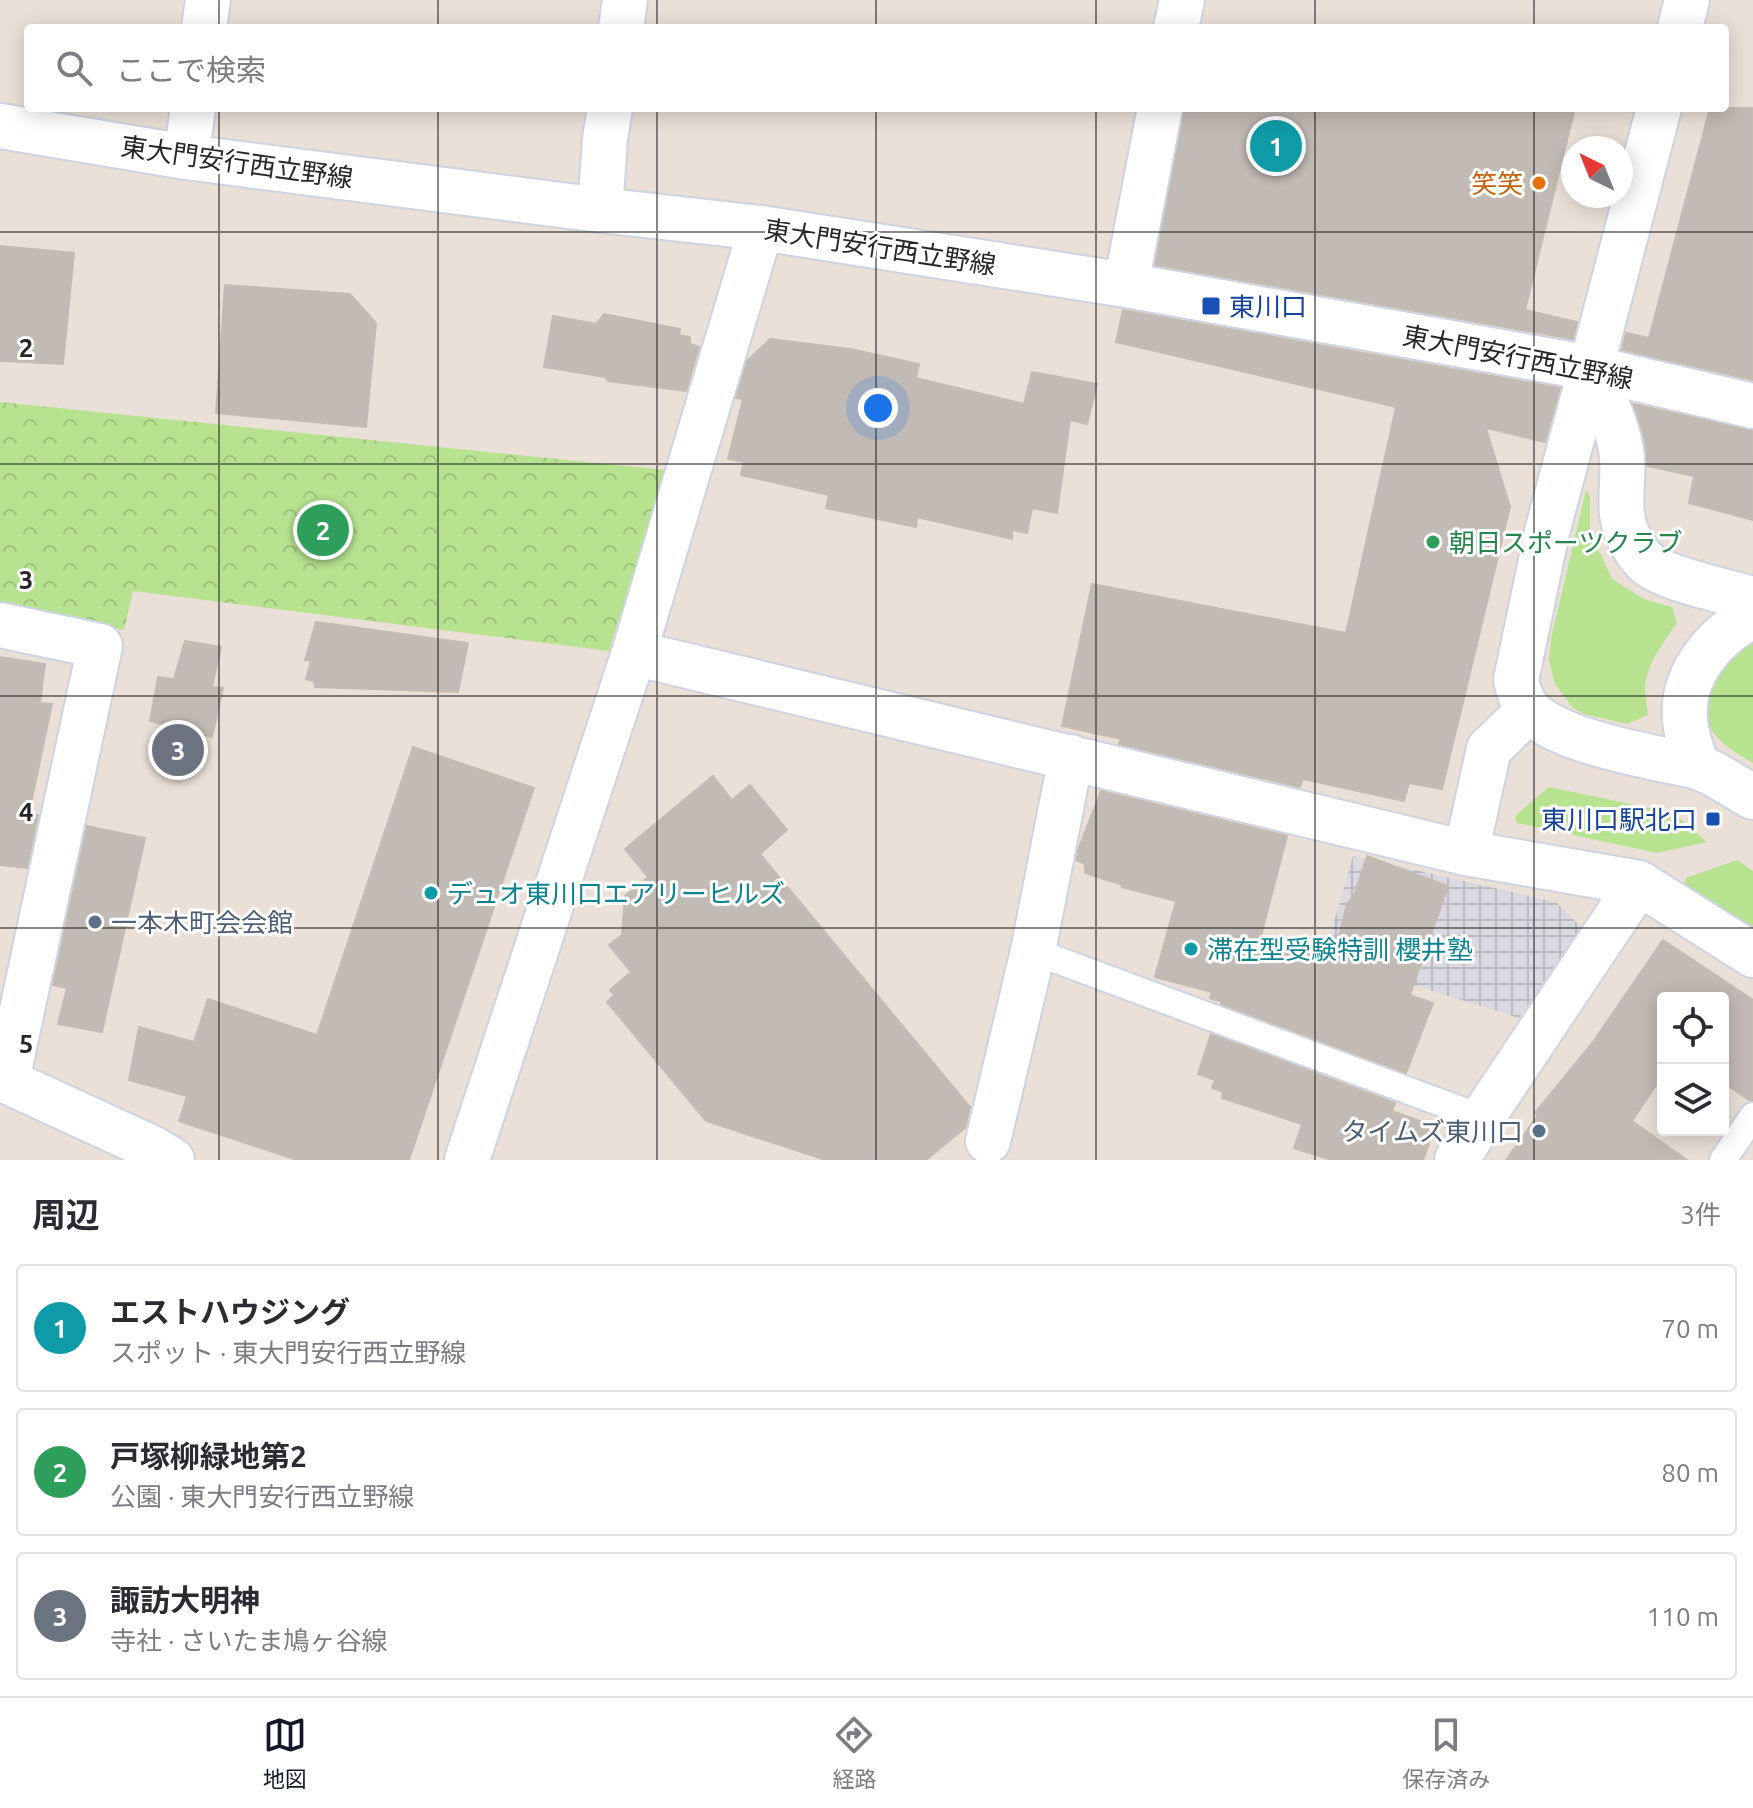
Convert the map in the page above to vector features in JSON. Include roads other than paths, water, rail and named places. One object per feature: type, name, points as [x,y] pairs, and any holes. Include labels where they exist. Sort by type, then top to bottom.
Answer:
[{"type":"street","points":[[205,24],[208,0]]},
{"type":"street","points":[[622,24],[625,0]]},
{"type":"street","points":[[1177,24],[1182,0]]},
{"type":"street","points":[[1681,24],[1687,0]]},
{"type":"street","points":[[186,157],[192,112]]},
{"type":"street","points":[[600,210],[609,112]]},
{"type":"street","points":[[1126,285],[1159,112]]},
{"type":"street","points":[[1658,112],[1547,532],[1516,680],[1519,696],[1529,710],[1552,727],[1581,740],[1698,767],[1753,797]]},
{"type":"street","name":"東大門安行西立野線","points":[[0,126],[186,157],[761,228],[1126,285],[1591,368],[1753,406]]},
{"type":"street","points":[[467,1160],[634,653],[761,228]]},
{"type":"street","points":[[1591,368],[1617,432],[1622,454],[1621,510],[1625,532],[1636,549],[1646,563],[1663,573],[1753,599]]},
{"type":"street","points":[[1698,767],[1685,720],[1684,707],[1690,684],[1712,645],[1753,616]]},
{"type":"street","points":[[0,625],[100,646],[4,1079],[172,1160]]},
{"type":"street","points":[[634,653],[1466,853],[1639,883],[1753,955]]},
{"type":"street","points":[[1466,853],[1489,749],[1529,710]]},
{"type":"street","points":[[988,1141],[1033,951],[1071,757]]},
{"type":"street","points":[[1457,1160],[1639,883]]},
{"type":"lane","points":[[1033,951],[1482,1118]]},
{"type":"lane","points":[[1723,1160],[1753,1116]]},
{"type":"place","name":"エストハウジング","points":[[1276,146]]},
{"type":"place","name":"笑笑","points":[[1539,183]]},
{"type":"place","name":"東川口","points":[[1211,306]]},
{"type":"place","name":"戸塚柳緑地第2","points":[[323,530]]},
{"type":"place","name":"朝日スポーツクラブ","points":[[1433,542]]},
{"type":"place","name":"諏訪大明神","points":[[178,750]]},
{"type":"place","name":"東川口駅北口","points":[[1713,819]]},
{"type":"place","name":"デュオ東川口エアリーヒルズ","points":[[431,893]]},
{"type":"place","name":"一本木町会会館","points":[[95,922]]},
{"type":"place","name":"滞在型受験特訓 櫻井塾","points":[[1191,949]]},
{"type":"place","name":"タイムズ東川口","points":[[1539,1131]]}]
